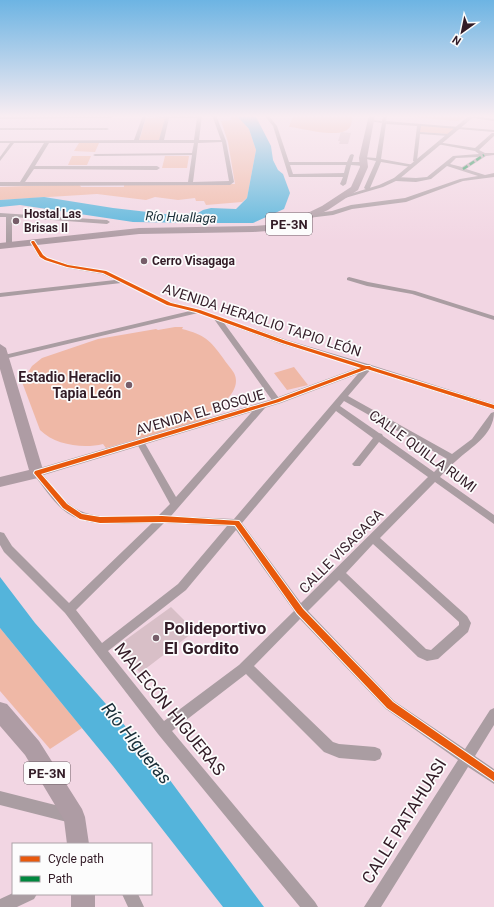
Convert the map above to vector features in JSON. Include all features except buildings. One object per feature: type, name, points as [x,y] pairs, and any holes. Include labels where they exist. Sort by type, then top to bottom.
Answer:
[{"type":"highway","name":"PE-3N","points":[[4,246],[139,231],[253,229],[281,227],[308,216],[343,197],[355,188],[359,182],[365,157]]},
{"type":"highway","points":[[1,354],[37,473]]},
{"type":"highway","name":"AVENIDA EL BOSQUE","points":[[0,482],[37,473]]},
{"type":"highway","name":"PE-3N","points":[[0,711],[32,748],[74,817],[80,843]]},
{"type":"highway","points":[[83,895],[83,907]]},
{"type":"street","points":[[22,183],[39,157]]},
{"type":"street","points":[[89,168],[94,157]]},
{"type":"street","points":[[154,176],[159,157]]},
{"type":"street","points":[[190,183],[194,157]]},
{"type":"street","points":[[33,167],[89,168],[154,176],[190,183],[230,183],[232,181],[227,157]]},
{"type":"street","points":[[286,157],[290,176],[346,175]]},
{"type":"street","points":[[343,184],[351,157]]},
{"type":"street","points":[[367,188],[379,157]]},
{"type":"street","points":[[413,163],[414,157]]},
{"type":"street","points":[[343,197],[367,188],[381,186],[396,179],[420,157]]},
{"type":"street","points":[[396,179],[416,180],[429,178],[457,157]]},
{"type":"street","points":[[463,169],[481,157]]},
{"type":"street","points":[[288,163],[350,164],[364,161],[413,163]]},
{"type":"street","points":[[311,176],[313,163]]},
{"type":"street","points":[[446,164],[485,176]]},
{"type":"street","points":[[308,216],[333,213],[351,207],[406,200],[462,180],[494,175]]},
{"type":"street","points":[[0,184],[154,176]]},
{"type":"street","points":[[0,215],[107,222]]},
{"type":"street","points":[[4,246],[9,215]]},
{"type":"street","name":"AVENIDA HERACLIO TAPIO LEÓN","points":[[33,242],[40,256],[46,259],[67,266],[104,272],[125,281],[169,304],[198,311],[284,342],[368,367],[494,408]]},
{"type":"street","points":[[349,278],[367,284],[414,292],[494,318]]},
{"type":"street","points":[[0,295],[125,281]]},
{"type":"street","points":[[1,354],[198,311]]},
{"type":"street","points":[[216,318],[277,401]]},
{"type":"street","points":[[101,650],[182,587],[368,367]]},
{"type":"street","name":"AVENIDA EL BOSQUE","points":[[37,473],[262,406],[368,367]]},
{"type":"street","points":[[342,396],[453,458]]},
{"type":"street","points":[[69,610],[162,519],[262,406]]},
{"type":"street","name":"CALLE QUILLA RUMI","points":[[336,406],[494,520]]},
{"type":"street","name":"CALLE VISAGAGA","points":[[163,730],[246,666],[453,458],[475,441],[494,415]]},
{"type":"street","points":[[357,464],[379,436]]},
{"type":"street","points":[[140,442],[175,504]]},
{"type":"street","points":[[37,473],[65,506],[80,516],[100,520],[162,519],[237,523]]},
{"type":"street","points":[[237,523],[300,611],[390,705],[494,777]]},
{"type":"street","name":"MALECÓN HIGUERAS","points":[[0,536],[8,549],[69,610],[163,730],[310,907]]},
{"type":"street","points":[[338,572],[422,653],[427,656],[434,655],[464,628],[465,623],[463,619],[373,538]]},
{"type":"street","points":[[246,666],[329,747],[339,750],[375,754]]},
{"type":"street","name":"CALLE PATAHUASI","points":[[372,907],[494,714]]},
{"type":"street","points":[[0,798],[74,817]]},
{"type":"street","points":[[0,907],[27,895]]},
{"type":"street","points":[[130,895],[136,907]]},
{"type":"shaded area","points":[[71,157],[90,157],[87,165],[68,165]]},
{"type":"shaded area","points":[[165,157],[189,157],[187,168],[162,168]]},
{"type":"shaded area","points":[[231,157],[255,157],[247,198],[242,202],[206,205],[204,201],[196,201],[195,198],[178,200],[155,197],[146,200],[97,194],[0,200],[0,187],[79,184],[81,187],[124,187],[124,184],[235,184]]},
{"type":"shaded area","name":"Estadio Heraclio Tapia León","points":[[183,327],[182,329],[202,336],[210,342],[234,373],[236,380],[232,392],[217,408],[205,414],[207,419],[106,448],[103,444],[78,446],[61,442],[46,435],[40,430],[22,382],[32,366],[42,358],[98,339]]},
{"type":"shaded area","points":[[294,367],[308,385],[287,390],[274,373]]},
{"type":"shaded area","points":[[0,628],[82,728],[50,749],[0,691]]},
{"type":"water","name":"Río Huallaga","points":[[255,157],[273,157],[278,170],[283,174],[290,193],[284,209],[253,223],[133,222],[20,205],[0,207],[0,200],[44,197],[113,208],[174,215],[198,213],[211,208],[236,209],[247,198]]},
{"type":"water","name":"Río Higueras","points":[[0,577],[35,623],[155,760],[264,907],[223,907],[113,766],[0,628]]},
{"type":"marked path","points":[[463,169],[481,157]]},
{"type":"cycle path","points":[[33,242],[41,256],[46,259],[67,266],[104,272],[169,304],[198,311],[284,342],[494,407]]},
{"type":"cycle path","points":[[368,367],[277,401],[37,473],[65,506],[80,516],[100,520],[162,519],[237,523],[300,611],[390,705],[494,777]]},
{"type":"place","name":"Hostal Las Brisas II","points":[[16,221]]},
{"type":"place","name":"Cerro Visagaga","points":[[144,261]]},
{"type":"place","name":"Estadio Heraclio Tapia León","points":[[129,385]]},
{"type":"place","name":"Polideportivo El Gordito","points":[[156,638]]}]
